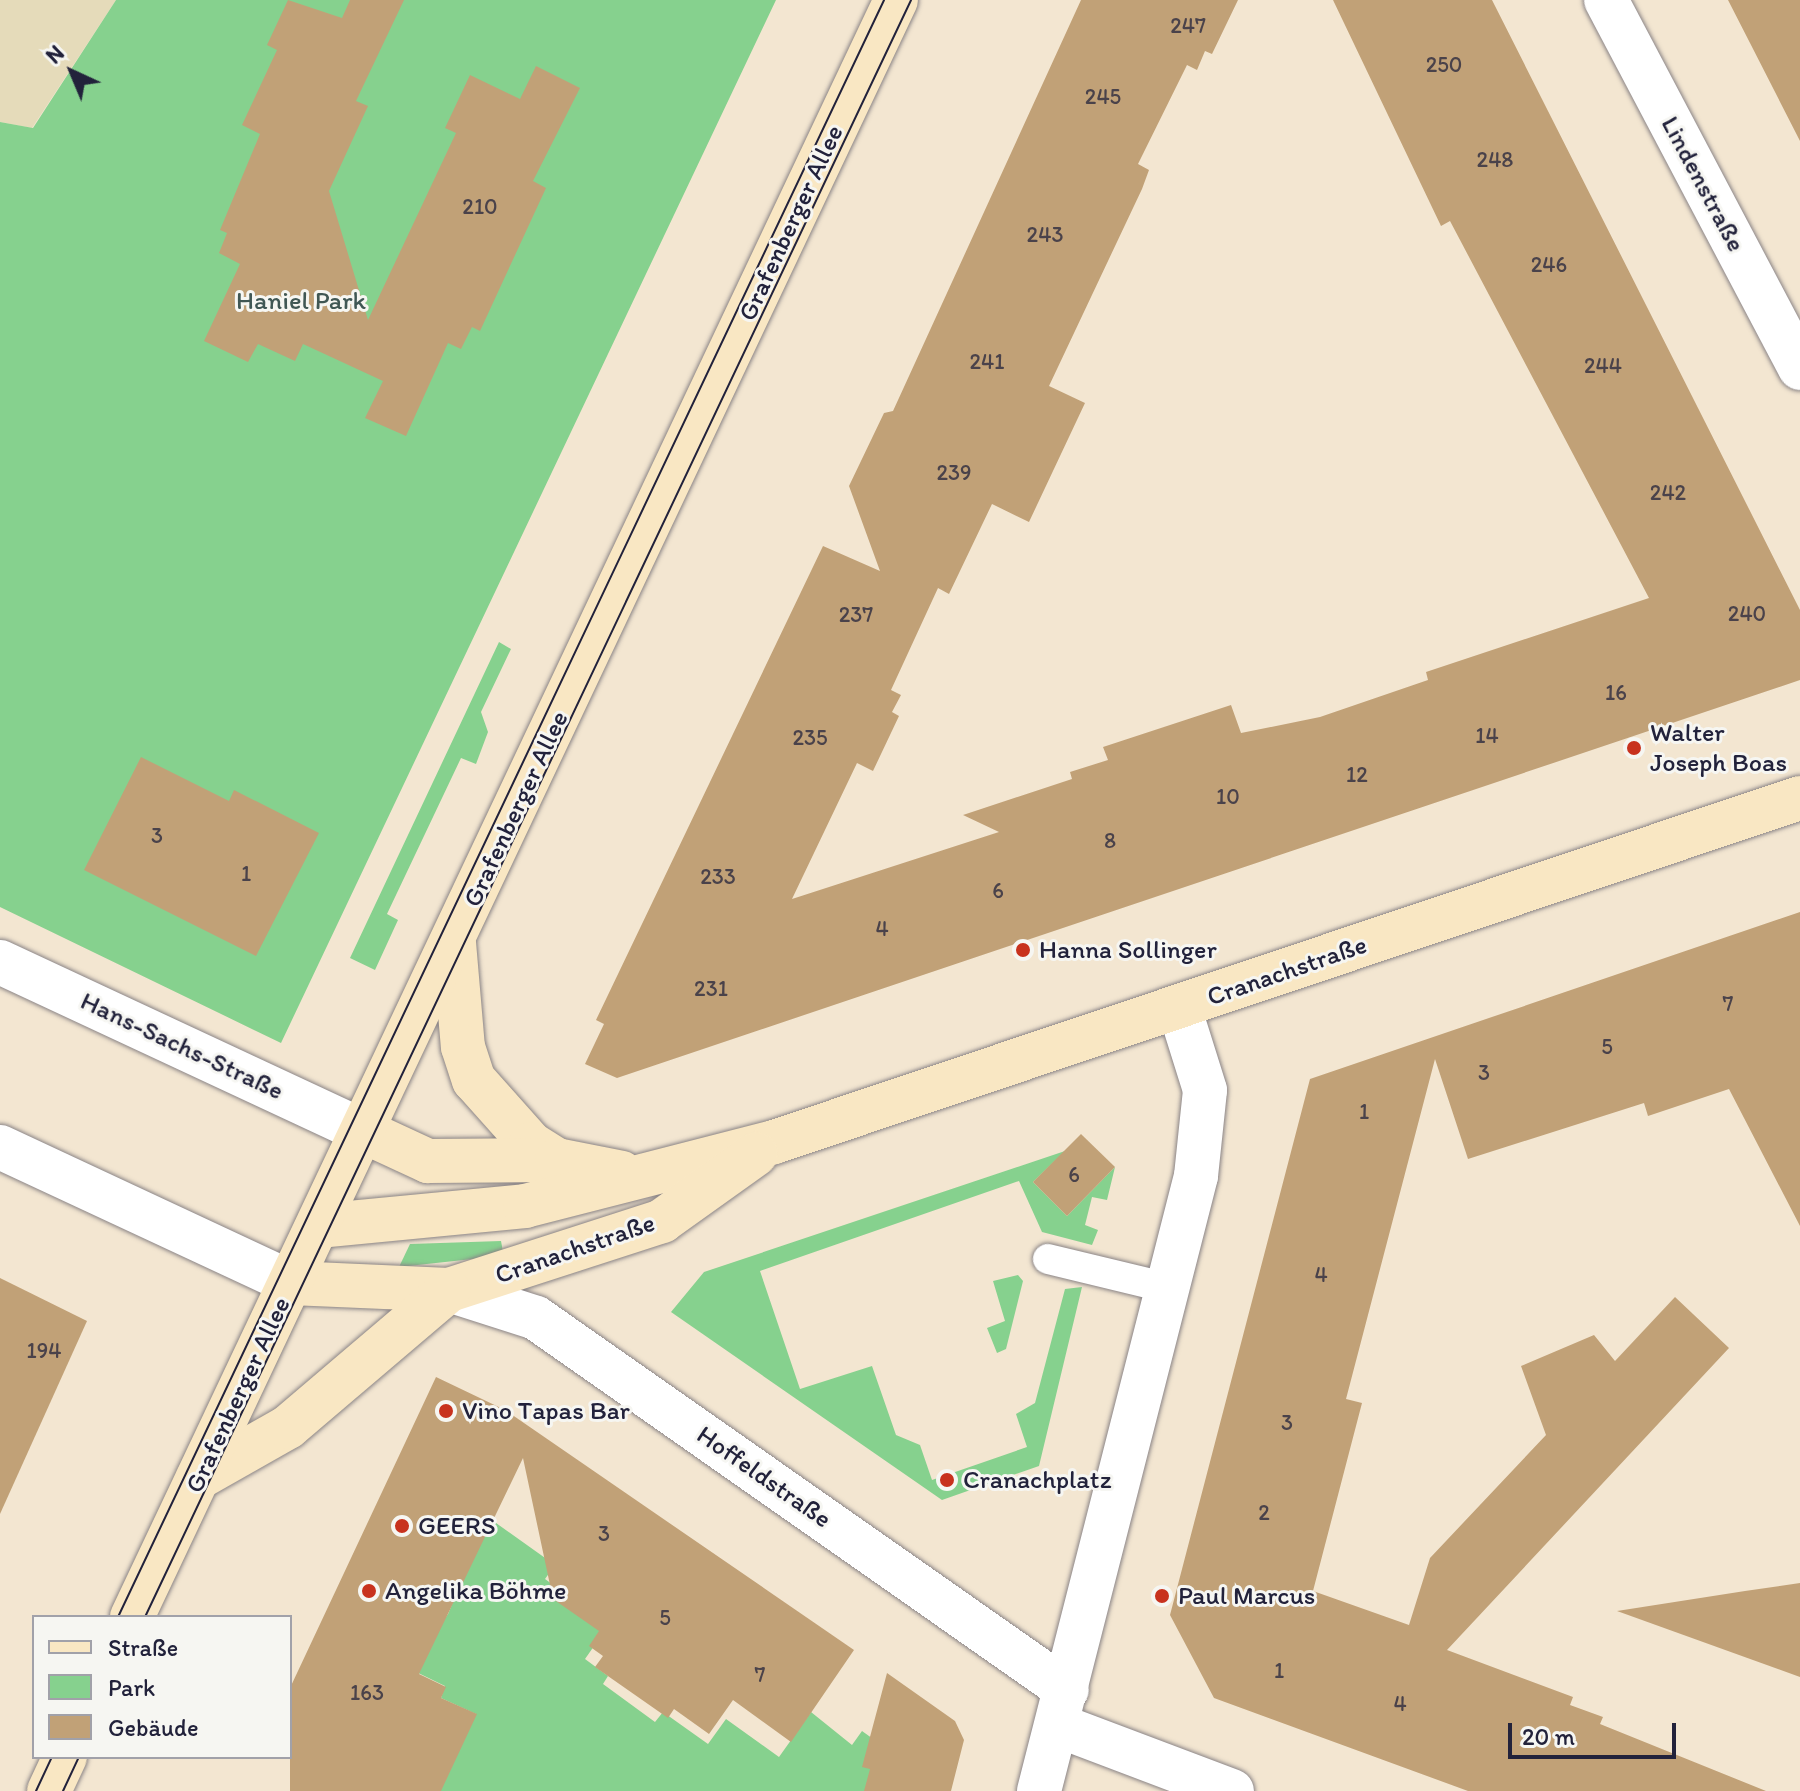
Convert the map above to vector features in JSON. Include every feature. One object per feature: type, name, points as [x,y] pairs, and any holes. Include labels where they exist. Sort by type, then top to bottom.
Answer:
[{"type":"main road","name":"Grafenberger Allee","points":[[133,1615],[896,0]]},
{"type":"main road","name":"Cranachstraße","points":[[318,1226],[525,1206],[628,1174],[774,1142],[1800,798]]},
{"type":"main road","name":"Cranachstraße","points":[[454,941],[463,1047],[474,1080],[531,1144],[557,1160]]},
{"type":"main road","name":"Cranachstraße","points":[[363,1131],[428,1161],[557,1160],[628,1174]]},
{"type":"main road","name":"Cranachstraße","points":[[291,1283],[449,1290],[662,1221],[774,1142]]},
{"type":"main road","name":"Cranachstraße","points":[[198,1478],[288,1427],[449,1290]]},
{"type":"main road","points":[[49,1791],[64,1759]]},
{"type":"street","name":"Lindenstraße","points":[[1606,0],[1800,368]]},
{"type":"street","name":"Hans-Sachs-Straße","points":[[0,962],[363,1131]]},
{"type":"street","points":[[1039,1791],[1196,1176],[1205,1090],[1179,1007]]},
{"type":"street","points":[[0,1147],[291,1283]]},
{"type":"street","name":"Hoffeldstraße","points":[[449,1290],[536,1318],[1062,1707],[1232,1791]]},
{"type":"lane","points":[[1048,1259],[1168,1288]]},
{"type":"shaded area","points":[[0,0],[116,0],[32,128],[0,122]]},
{"type":"green space","name":"Haniel Park","points":[[116,0],[776,0],[281,1043],[0,907],[0,122],[33,128]]},
{"type":"green space","points":[[499,642],[511,649],[481,712],[488,732],[476,764],[461,758],[387,914],[398,920],[375,970],[350,958]]},
{"type":"green space","points":[[1065,1151],[1033,1182],[1067,1216],[1115,1167],[1107,1200],[1092,1197],[1085,1225],[1098,1230],[1092,1245],[1042,1232],[1019,1181],[760,1271],[800,1389],[872,1366],[896,1435],[920,1445],[932,1480],[1027,1447],[1016,1414],[1035,1403],[1065,1289],[1082,1287],[1039,1466],[942,1500],[671,1312],[704,1272]]},
{"type":"green space","points":[[501,1241],[503,1252],[482,1258],[399,1267],[410,1244]]},
{"type":"green space","points":[[1018,1275],[1023,1281],[1006,1349],[997,1353],[987,1328],[1005,1321],[993,1281]]},
{"type":"green space","points":[[489,1518],[555,1565],[545,1579],[574,1600],[620,1609],[585,1659],[608,1676],[603,1684],[655,1722],[663,1712],[708,1744],[726,1719],[779,1757],[811,1712],[852,1745],[862,1731],[876,1741],[870,1791],[373,1791],[476,1714],[441,1698],[445,1686],[410,1669],[448,1614]]},
{"type":"building","points":[[288,0],[342,18],[350,0],[404,0],[356,101],[368,106],[329,191],[368,320],[456,133],[445,128],[470,75],[520,99],[536,66],[580,88],[533,181],[546,188],[480,331],[472,327],[461,349],[448,343],[406,436],[365,418],[383,381],[303,344],[295,361],[258,344],[248,362],[204,341],[240,264],[219,253],[227,233],[220,230],[260,134],[242,125],[277,50],[267,45]]},
{"type":"building","points":[[1081,0],[1238,0],[1212,54],[1205,51],[1197,70],[1187,65],[1138,164],[1149,170],[1142,189],[1049,386],[1085,403],[1029,522],[992,504],[949,594],[938,588],[891,690],[901,695],[892,712],[899,716],[873,771],[857,763],[792,899],[999,832],[963,815],[1072,779],[1070,772],[1108,760],[1103,747],[1231,705],[1241,733],[1320,717],[1428,680],[1426,672],[1649,598],[1450,221],[1441,226],[1333,0],[1492,0],[1800,610],[1800,680],[617,1078],[585,1064],[604,1024],[596,1020],[823,546],[880,571],[849,486],[884,413],[893,411]]},
{"type":"building","points":[[1728,0],[1800,0],[1800,141],[1750,43]]},
{"type":"building","points":[[141,757],[229,801],[234,790],[319,833],[256,956],[84,870]]},
{"type":"building","points":[[1800,912],[1800,1226],[1729,1089],[1648,1116],[1644,1103],[1468,1159],[1435,1059],[1346,1399],[1362,1403],[1313,1591],[1409,1625],[1430,1558],[1546,1435],[1521,1366],[1594,1335],[1615,1361],[1675,1297],[1729,1348],[1447,1650],[1573,1697],[1570,1705],[1603,1717],[1600,1724],[1766,1791],[1468,1791],[1214,1698],[1170,1615],[1310,1079]]},
{"type":"building","points":[[1081,1134],[1115,1167],[1067,1216],[1033,1182]]},
{"type":"building","points":[[0,1278],[87,1321],[0,1514]]},
{"type":"building","points":[[436,1377],[505,1410],[854,1650],[791,1742],[733,1700],[709,1734],[674,1709],[668,1718],[595,1667],[603,1656],[589,1646],[599,1631],[553,1599],[523,1458],[419,1674],[446,1687],[441,1698],[477,1714],[441,1791],[290,1791],[292,1684]]},
{"type":"building","points":[[1800,1583],[1800,1677],[1617,1611],[1745,1591]]},
{"type":"building","points":[[887,1673],[955,1721],[964,1740],[951,1791],[864,1791],[870,1769],[862,1767]]},
{"type":"tram line","points":[[119,1615],[884,0]]},
{"type":"tram line","points":[[146,1615],[911,0]]},
{"type":"tram line","points":[[36,1791],[51,1759]]},
{"type":"tram line","points":[[63,1791],[78,1759]]},
{"type":"place","name":"Walter Joseph Boas","points":[[1634,748]]},
{"type":"place","name":"Hanna Sollinger","points":[[1023,950]]},
{"type":"place","name":"Vino Tapas Bar","points":[[446,1411]]},
{"type":"place","name":"Cranachplatz","points":[[947,1480]]},
{"type":"place","name":"GEERS","points":[[402,1526]]},
{"type":"place","name":"Angelika Böhme","points":[[369,1591]]},
{"type":"place","name":"Paul Marcus","points":[[1162,1596]]}]
